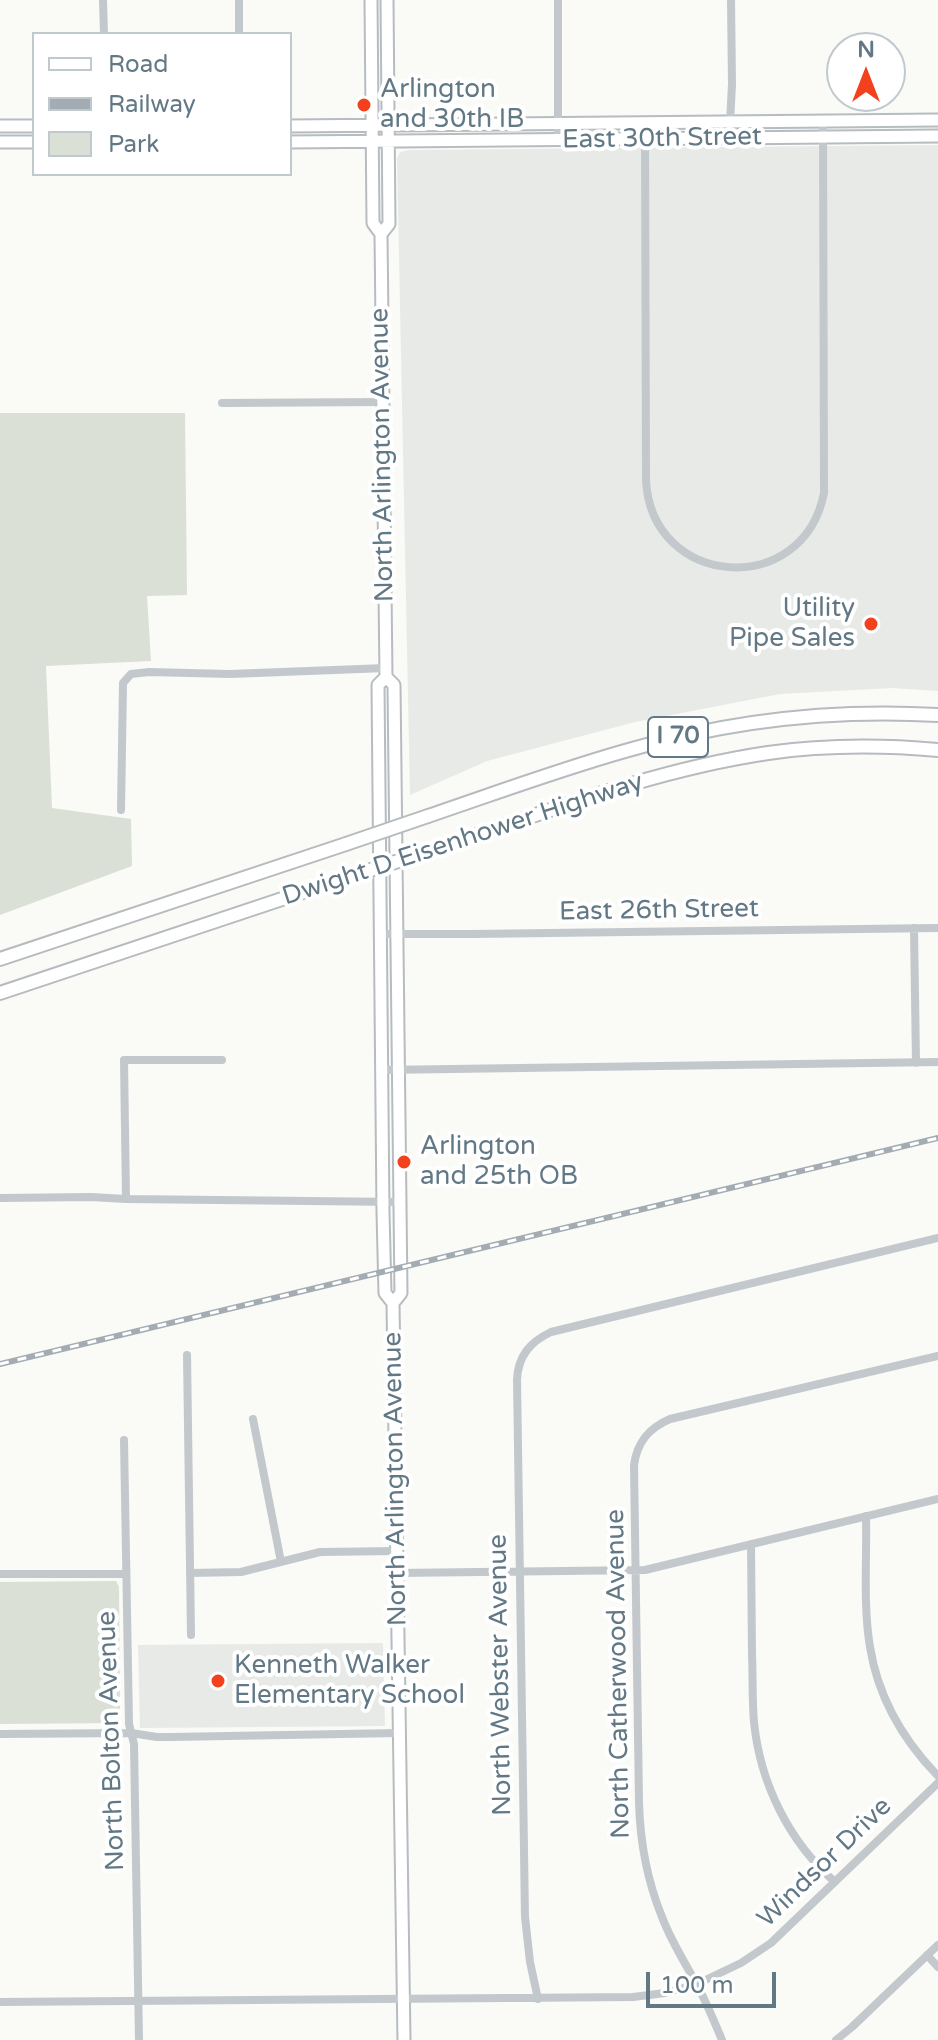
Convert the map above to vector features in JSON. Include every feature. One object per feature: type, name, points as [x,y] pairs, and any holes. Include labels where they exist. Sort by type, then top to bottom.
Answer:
[{"type":"highway","name":"Dwight D Eisenhower Highway","points":[[0,959],[626,750],[714,729],[812,716],[938,715]]},
{"type":"highway","name":"Dwight D Eisenhower Highway","points":[[0,993],[628,785],[704,765],[769,753],[834,747],[938,750]]},
{"type":"main road","name":"North Arlington Avenue","points":[[371,0],[373,223],[381,234],[386,672],[394,685],[401,1293],[393,1303]]},
{"type":"main road","name":"North Arlington Avenue","points":[[381,234],[389,224],[387,0]]},
{"type":"main road","name":"East 30th Street","points":[[292,126],[938,120]]},
{"type":"main road","points":[[0,126],[32,126]]},
{"type":"main road","name":"East 30th Street","points":[[292,142],[938,136]]},
{"type":"main road","points":[[0,142],[32,142]]},
{"type":"main road","name":"North Arlington Avenue","points":[[386,672],[378,685],[383,1202],[385,1293],[393,1303],[404,2040]]},
{"type":"street","points":[[103,0],[104,32]]},
{"type":"street","points":[[239,0],[239,32]]},
{"type":"street","points":[[558,0],[558,141]]},
{"type":"street","points":[[730,123],[731,0]]},
{"type":"street","points":[[645,124],[648,498],[656,521],[677,547],[713,565],[742,568],[773,560],[802,540],[815,520],[824,493],[823,122]]},
{"type":"street","points":[[222,403],[383,402]]},
{"type":"street","points":[[121,810],[123,683],[131,674],[386,672]]},
{"type":"street","points":[[914,928],[916,1063]]},
{"type":"street","name":"East 26th Street","points":[[381,934],[938,928]]},
{"type":"street","points":[[126,1199],[124,1060],[222,1060]]},
{"type":"street","points":[[382,1070],[938,1062]]},
{"type":"street","points":[[0,1198],[400,1202]]},
{"type":"street","name":"North Webster Avenue","points":[[538,1999],[525,1917],[517,1380],[525,1351],[538,1338],[551,1332],[938,1238]]},
{"type":"street","points":[[187,1355],[191,1635]]},
{"type":"street","name":"North Catherwood Avenue","points":[[722,2040],[661,1916],[642,1842],[634,1461],[645,1436],[670,1419],[938,1356]]},
{"type":"street","points":[[253,1419],[281,1562]]},
{"type":"street","name":"North Bolton Avenue","points":[[124,1440],[139,2040]]},
{"type":"street","points":[[397,1573],[645,1570],[938,1499]]},
{"type":"street","points":[[866,1516],[868,1626],[873,1663],[898,1727],[916,1753],[938,1776]]},
{"type":"street","points":[[751,1544],[753,1712],[759,1756],[784,1820],[802,1847],[835,1882]]},
{"type":"street","points":[[190,1573],[241,1572],[331,1551],[397,1551]]},
{"type":"street","points":[[0,1574],[126,1574]]},
{"type":"street","points":[[0,1734],[131,1733],[171,1737],[399,1733]]},
{"type":"street","name":"Windsor Drive","points":[[0,2002],[538,1999],[633,1997],[665,1993],[697,1984],[748,1959],[771,1943],[938,1783]]},
{"type":"street","points":[[836,2040],[938,1945]]},
{"type":"street","points":[[927,1955],[938,1967]]},
{"type":"shaded area","points":[[938,145],[938,691],[892,688],[780,694],[635,722],[487,761],[410,795],[397,158],[400,152]]},
{"type":"shaded area","points":[[383,1643],[385,1726],[140,1728],[138,1645]]},
{"type":"green space","points":[[0,413],[185,413],[187,595],[147,596],[151,661],[46,666],[52,808],[131,819],[132,866],[0,915]]},
{"type":"green space","points":[[116,1581],[119,1587],[120,1723],[0,1724],[0,1582]]},
{"type":"railway","points":[[0,1364],[938,1138]]},
{"type":"place","name":"Arlington and 30th IB","points":[[364,105]]},
{"type":"place","name":"Utility Pipe Sales","points":[[871,624]]},
{"type":"place","name":"Arlington and 25th OB","points":[[404,1162]]},
{"type":"place","name":"Kenneth Walker Elementary School","points":[[218,1681]]}]
